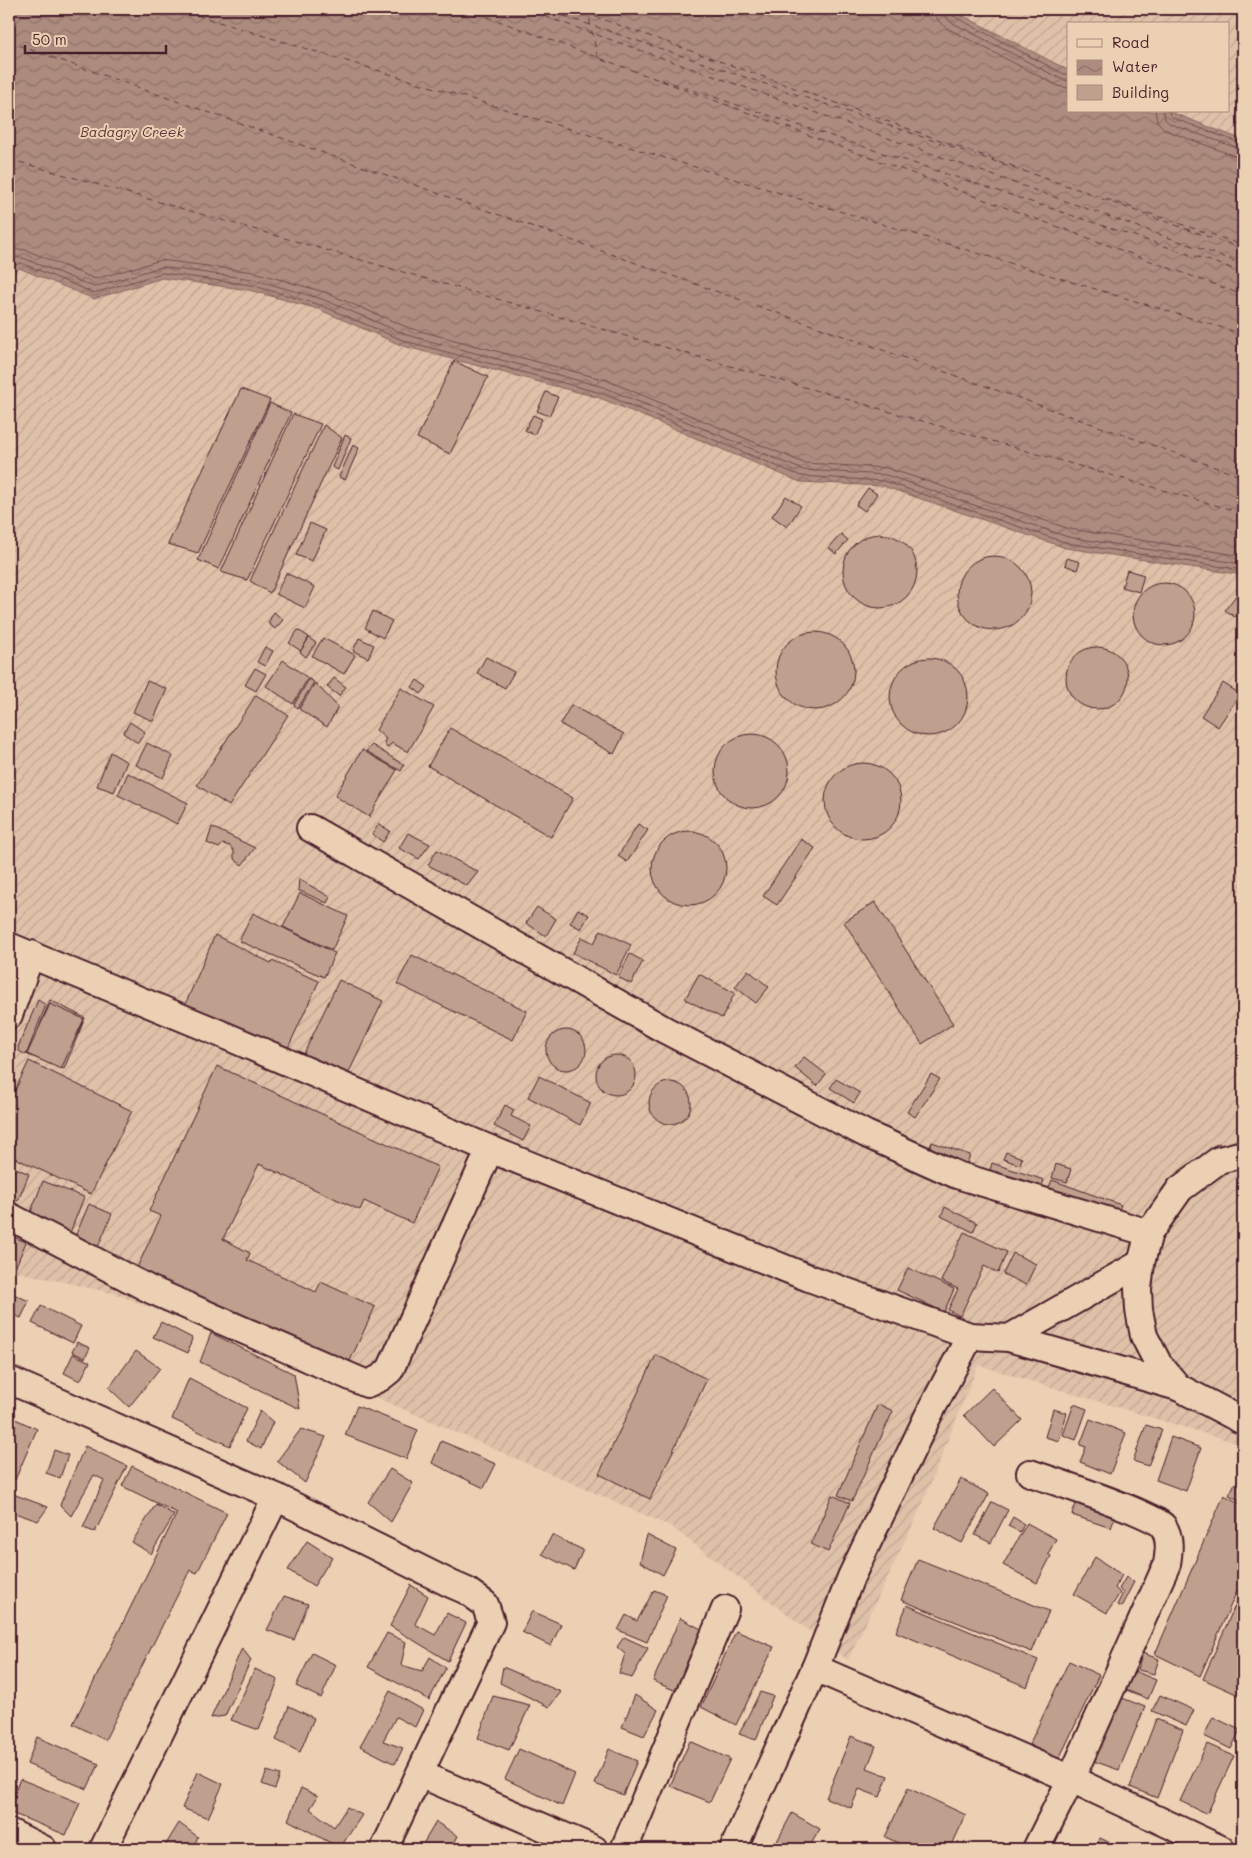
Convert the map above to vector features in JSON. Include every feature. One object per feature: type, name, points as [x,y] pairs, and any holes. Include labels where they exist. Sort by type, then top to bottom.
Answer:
[{"type":"street","points":[[310,828],[665,1030],[866,1134],[957,1175],[1149,1233]]},
{"type":"street","points":[[9,1015],[20,950],[490,1149],[809,1278],[970,1336],[1009,1338],[1178,1387],[1243,1421]]},
{"type":"street","points":[[9,1216],[151,1290],[367,1384],[380,1378],[390,1370],[490,1149]]},
{"type":"street","points":[[1178,1387],[1158,1364],[1144,1336],[1139,1310],[1140,1263],[1149,1233],[1180,1189],[1220,1160],[1243,1154]]},
{"type":"street","points":[[1009,1338],[1140,1263]]},
{"type":"street","points":[[733,1849],[815,1668],[852,1577],[927,1418],[970,1336]]},
{"type":"street","points":[[9,1380],[276,1497],[467,1591],[485,1604],[491,1622],[384,1849]]},
{"type":"street","points":[[1030,1473],[1144,1515],[1162,1526],[1170,1546],[1167,1564],[1071,1778],[1036,1849]]},
{"type":"street","points":[[103,1849],[276,1497]]},
{"type":"street","points":[[624,1849],[725,1609]]},
{"type":"street","points":[[815,1668],[1071,1778],[1220,1849]]},
{"type":"street","points":[[420,1774],[594,1849]]},
{"type":"street","points":[[9,1832],[43,1849]]},
{"type":"shaded area","points":[[950,9],[1243,9],[1243,140],[1171,112],[1230,112],[1230,22],[1067,22],[1067,69]]},
{"type":"shaded area","points":[[19,268],[94,299],[162,278],[249,290],[318,309],[403,346],[600,398],[800,482],[883,486],[1066,548],[1243,575],[1243,1445],[978,1365],[922,1505],[848,1660],[670,1526],[348,1385],[116,1294],[9,1270],[9,273]]},
{"type":"water","name":"Badagry Creek","points":[[9,9],[950,9],[1067,69],[1067,112],[1171,112],[1243,140],[1243,575],[1066,548],[883,486],[800,482],[600,398],[403,346],[318,309],[249,290],[162,278],[94,299],[19,268],[9,273]]},
{"type":"building","points":[[454,361],[488,377],[450,454],[417,438]]},
{"type":"building","points":[[241,389],[270,400],[198,553],[168,544]]},
{"type":"building","points":[[546,392],[558,397],[549,416],[537,411]]},
{"type":"building","points":[[270,403],[291,413],[219,569],[198,560]]},
{"type":"building","points":[[293,414],[321,424],[247,580],[221,572]]},
{"type":"building","points":[[533,415],[542,419],[534,435],[525,430]]},
{"type":"building","points":[[324,425],[342,438],[270,593],[250,581]]},
{"type":"building","points":[[345,435],[351,438],[338,470],[332,467]]},
{"type":"building","points":[[353,445],[359,448],[345,480],[339,477]]},
{"type":"building","points":[[868,488],[877,494],[865,511],[856,505]]},
{"type":"building","points":[[786,496],[801,506],[787,527],[772,516]]},
{"type":"building","points":[[310,523],[326,530],[312,561],[296,555]]},
{"type":"building","points":[[841,534],[848,540],[836,554],[829,548]]},
{"type":"building","points":[[873,534],[887,534],[901,540],[911,550],[917,564],[915,585],[901,602],[887,608],[873,608],[859,602],[849,592],[843,578],[843,564],[849,550],[859,540]]},
{"type":"building","points":[[994,556],[1015,562],[1025,572],[1031,593],[1025,614],[1015,624],[994,630],[973,624],[963,614],[957,593],[963,572],[973,562]]},
{"type":"building","points":[[1067,558],[1080,562],[1077,570],[1065,565]]},
{"type":"building","points":[[1127,570],[1144,575],[1139,592],[1122,587]]},
{"type":"building","points":[[286,573],[315,587],[305,608],[276,594]]},
{"type":"building","points":[[1164,583],[1176,585],[1186,592],[1193,602],[1195,614],[1193,626],[1186,636],[1176,643],[1164,645],[1152,643],[1142,636],[1135,626],[1133,614],[1135,602],[1142,592],[1152,585]]},
{"type":"building","points":[[1240,590],[1243,592],[1243,605],[1235,617],[1225,610]]},
{"type":"building","points":[[373,611],[392,621],[383,638],[365,628]]},
{"type":"building","points":[[274,612],[283,620],[275,629],[268,623]]},
{"type":"building","points":[[298,630],[309,637],[301,651],[289,643]]},
{"type":"building","points":[[815,632],[830,635],[847,649],[851,656],[854,671],[851,686],[837,703],[830,707],[815,710],[800,707],[783,693],[779,686],[776,671],[779,656],[793,639],[800,635]]},
{"type":"building","points":[[309,638],[316,643],[306,657],[300,652]]},
{"type":"building","points":[[323,638],[355,655],[344,674],[312,656]]},
{"type":"building","points":[[359,638],[374,645],[368,658],[353,651]]},
{"type":"building","points":[[265,647],[273,651],[265,666],[257,662]]},
{"type":"building","points":[[1097,647],[1109,650],[1119,656],[1125,666],[1128,678],[1125,690],[1119,700],[1109,706],[1097,709],[1085,706],[1075,700],[1069,690],[1066,678],[1069,666],[1075,656],[1085,650]]},
{"type":"building","points":[[486,657],[514,672],[505,688],[477,673]]},
{"type":"building","points":[[929,658],[944,661],[961,675],[965,682],[968,697],[965,712],[951,729],[944,733],[929,736],[914,733],[897,719],[893,712],[890,697],[893,682],[907,665],[914,661]]},
{"type":"building","points":[[283,660],[308,678],[293,704],[266,686]]},
{"type":"building","points":[[255,668],[266,674],[256,691],[245,685]]},
{"type":"building","points":[[334,678],[346,687],[339,696],[327,687]]},
{"type":"building","points":[[309,679],[314,682],[298,708],[294,705]]},
{"type":"building","points":[[417,680],[427,687],[421,694],[412,687]]},
{"type":"building","points":[[147,681],[167,689],[153,721],[133,712]]},
{"type":"building","points":[[315,683],[338,707],[327,727],[299,709]]},
{"type":"building","points":[[1223,683],[1240,694],[1218,727],[1201,716]]},
{"type":"building","points":[[401,688],[434,707],[408,752],[392,743],[387,748],[384,742],[386,739],[376,730]]},
{"type":"building","points":[[256,695],[288,715],[229,806],[197,785]]},
{"type":"building","points":[[571,705],[624,734],[614,754],[560,724]]},
{"type":"building","points":[[130,722],[145,732],[138,743],[123,733]]},
{"type":"building","points":[[450,728],[573,798],[551,837],[428,766]]},
{"type":"building","points":[[752,734],[773,740],[783,750],[789,771],[783,792],[773,802],[752,808],[731,802],[721,792],[715,771],[721,750],[731,740]]},
{"type":"building","points":[[147,743],[173,756],[163,778],[136,765]]},
{"type":"building","points":[[372,745],[404,765],[401,771],[366,751]]},
{"type":"building","points":[[362,750],[397,770],[369,817],[335,796]]},
{"type":"building","points":[[110,752],[127,762],[114,792],[97,786]]},
{"type":"building","points":[[863,763],[878,766],[890,774],[898,786],[901,801],[898,816],[890,828],[878,836],[863,839],[848,836],[836,828],[828,816],[825,801],[828,786],[836,774],[848,766]]},
{"type":"building","points":[[128,773],[188,803],[177,824],[118,795]]},
{"type":"building","points":[[379,824],[390,831],[383,842],[372,834]]},
{"type":"building","points":[[638,824],[648,830],[627,862],[618,856]]},
{"type":"building","points":[[212,827],[255,848],[242,865],[234,859],[234,851],[230,846],[223,844],[219,848],[207,843]]},
{"type":"building","points":[[689,831],[703,834],[715,842],[723,854],[726,868],[723,882],[715,894],[703,902],[689,905],[675,902],[663,894],[655,882],[652,868],[655,854],[663,842],[675,834]]},
{"type":"building","points":[[408,833],[430,844],[419,859],[399,848]]},
{"type":"building","points":[[801,839],[815,848],[777,905],[763,896]]},
{"type":"building","points":[[437,850],[478,872],[467,886],[428,865]]},
{"type":"building","points":[[299,879],[330,897],[327,903],[298,890]]},
{"type":"building","points":[[300,893],[348,916],[332,950],[283,927]]},
{"type":"building","points":[[875,902],[953,1024],[922,1044],[844,922]]},
{"type":"building","points":[[537,907],[556,919],[546,936],[526,923]]},
{"type":"building","points":[[578,909],[589,915],[581,929],[570,923]]},
{"type":"building","points":[[253,913],[335,953],[324,977],[239,941]]},
{"type":"building","points":[[601,930],[631,945],[616,975],[573,953],[582,937],[594,943]]},
{"type":"building","points":[[215,935],[271,963],[272,961],[319,981],[288,1048],[185,1005]]},
{"type":"building","points":[[630,954],[643,961],[631,984],[618,977]]},
{"type":"building","points":[[412,955],[527,1011],[513,1040],[397,984]]},
{"type":"building","points":[[748,970],[769,987],[756,1003],[735,987]]},
{"type":"building","points":[[699,974],[735,993],[722,1018],[685,999]]},
{"type":"building","points":[[339,980],[383,1001],[341,1089],[297,1068]]},
{"type":"building","points":[[38,1000],[46,1005],[26,1055],[19,1051],[18,1047]]},
{"type":"building","points":[[50,1000],[85,1018],[64,1069],[28,1055]]},
{"type":"building","points":[[50,1004],[84,1019],[61,1069],[27,1054]]},
{"type":"building","points":[[566,1030],[580,1036],[586,1050],[580,1064],[566,1070],[552,1064],[546,1050],[552,1036]]},
{"type":"building","points":[[620,1055],[627,1058],[633,1064],[636,1075],[635,1083],[627,1092],[620,1095],[612,1095],[605,1092],[597,1083],[596,1071],[599,1064],[608,1056]]},
{"type":"building","points":[[804,1057],[826,1074],[817,1086],[795,1068]]},
{"type":"building","points":[[29,1061],[132,1111],[91,1194],[9,1155],[9,1103]]},
{"type":"building","points":[[217,1066],[438,1167],[412,1223],[364,1201],[360,1210],[259,1164],[223,1239],[250,1253],[247,1260],[316,1292],[321,1282],[375,1307],[347,1367],[136,1270],[161,1216],[149,1211]]},
{"type":"building","points":[[931,1074],[940,1079],[915,1117],[907,1112]]},
{"type":"building","points":[[539,1076],[591,1103],[580,1125],[528,1097]]},
{"type":"building","points":[[836,1079],[860,1093],[854,1103],[830,1088]]},
{"type":"building","points":[[670,1082],[685,1088],[691,1103],[685,1118],[670,1124],[655,1118],[649,1103],[655,1088]]},
{"type":"building","points":[[505,1105],[514,1110],[511,1116],[531,1126],[523,1141],[494,1126]]},
{"type":"building","points":[[932,1142],[970,1155],[966,1166],[928,1153]]},
{"type":"building","points":[[1219,1143],[1224,1152],[1215,1156],[1211,1147]]},
{"type":"building","points":[[1006,1152],[1022,1158],[1020,1165],[1003,1159]]},
{"type":"building","points":[[992,1163],[1044,1180],[1039,1194],[988,1177]]},
{"type":"building","points":[[1056,1164],[1071,1169],[1067,1182],[1052,1178]]},
{"type":"building","points":[[16,1168],[29,1174],[18,1201],[9,1197],[9,1185]]},
{"type":"building","points":[[1052,1180],[1121,1205],[1116,1216],[1047,1192]]},
{"type":"building","points":[[43,1181],[84,1197],[68,1238],[27,1222]]},
{"type":"building","points":[[89,1204],[112,1214],[98,1247],[75,1237]]},
{"type":"building","points":[[945,1207],[977,1223],[973,1232],[941,1216]]},
{"type":"building","points":[[964,1232],[1007,1252],[998,1273],[984,1266],[960,1316],[948,1310],[958,1289],[941,1281]]},
{"type":"building","points":[[9,1235],[26,1242],[11,1278],[9,1277]]},
{"type":"building","points":[[1013,1253],[1036,1264],[1026,1285],[1003,1274]]},
{"type":"building","points":[[908,1268],[954,1289],[944,1312],[897,1290]]},
{"type":"building","points":[[9,1292],[29,1301],[21,1318],[9,1313]]},
{"type":"building","points":[[41,1306],[81,1326],[73,1343],[32,1323]]},
{"type":"building","points":[[9,1319],[14,1321],[9,1333]]},
{"type":"building","points":[[161,1322],[192,1338],[188,1353],[153,1337]]},
{"type":"building","points":[[211,1333],[294,1374],[300,1409],[200,1362]]},
{"type":"building","points":[[77,1342],[90,1348],[85,1358],[72,1352]]},
{"type":"building","points":[[136,1351],[160,1368],[129,1407],[109,1388]]},
{"type":"building","points":[[73,1354],[90,1362],[80,1381],[64,1373]]},
{"type":"building","points":[[656,1355],[707,1379],[650,1499],[599,1474]]},
{"type":"building","points":[[189,1378],[247,1408],[230,1446],[172,1419]]},
{"type":"building","points":[[992,1388],[1022,1420],[994,1447],[964,1415]]},
{"type":"building","points":[[878,1404],[893,1411],[852,1501],[838,1495]]},
{"type":"building","points":[[1074,1404],[1087,1409],[1076,1440],[1063,1435]]},
{"type":"building","points":[[357,1406],[418,1430],[406,1459],[345,1435]]},
{"type":"building","points":[[1053,1409],[1067,1413],[1059,1441],[1045,1437]]},
{"type":"building","points":[[260,1411],[273,1422],[261,1449],[246,1441]]},
{"type":"building","points":[[9,1416],[37,1429],[15,1480],[9,1477]]},
{"type":"building","points":[[1090,1419],[1126,1433],[1110,1474],[1080,1462],[1086,1447],[1080,1445]]},
{"type":"building","points":[[1146,1425],[1162,1430],[1148,1466],[1133,1461]]},
{"type":"building","points":[[301,1429],[326,1437],[305,1483],[277,1461]]},
{"type":"building","points":[[1171,1437],[1201,1448],[1186,1491],[1156,1480]]},
{"type":"building","points":[[441,1441],[496,1464],[484,1488],[432,1463]]},
{"type":"building","points":[[85,1446],[127,1466],[95,1532],[83,1528],[104,1480],[94,1475],[71,1516],[60,1505]]},
{"type":"building","points":[[54,1450],[68,1455],[60,1478],[46,1473]]},
{"type":"building","points":[[132,1466],[227,1513],[197,1573],[190,1570],[105,1740],[73,1724],[177,1513],[122,1486]]},
{"type":"building","points":[[390,1469],[413,1483],[391,1522],[368,1502]]},
{"type":"building","points":[[961,1479],[989,1494],[962,1543],[934,1528]]},
{"type":"building","points":[[1235,1483],[1243,1487],[1243,1502],[1229,1495]]},
{"type":"building","points":[[10,1493],[48,1507],[38,1521],[9,1511]]},
{"type":"building","points":[[832,1495],[850,1503],[828,1552],[811,1544]]},
{"type":"building","points":[[1079,1495],[1118,1509],[1111,1528],[1072,1515]]},
{"type":"building","points":[[1224,1495],[1243,1505],[1243,1577],[1200,1676],[1155,1654]]},
{"type":"building","points":[[992,1502],[1008,1510],[991,1543],[975,1535]]},
{"type":"building","points":[[156,1504],[174,1515],[151,1554],[132,1542]]},
{"type":"building","points":[[1013,1517],[1024,1524],[1020,1532],[1008,1526]]},
{"type":"building","points":[[1027,1523],[1056,1539],[1048,1554],[1051,1556],[1037,1583],[1003,1565]]},
{"type":"building","points":[[552,1535],[583,1550],[574,1570],[542,1554]]},
{"type":"building","points":[[647,1535],[676,1550],[663,1575],[640,1562]]},
{"type":"building","points":[[307,1541],[332,1557],[314,1586],[288,1570]]},
{"type":"building","points":[[1095,1557],[1122,1575],[1115,1588],[1120,1593],[1107,1613],[1074,1594]]},
{"type":"building","points":[[918,1559],[1049,1611],[1032,1652],[901,1600]]},
{"type":"building","points":[[1126,1577],[1134,1582],[1121,1607],[1117,1605],[1123,1593],[1119,1589]]},
{"type":"building","points":[[411,1585],[428,1596],[415,1624],[435,1635],[447,1613],[466,1623],[448,1661],[390,1626]]},
{"type":"building","points":[[1243,1587],[1243,1697],[1203,1679]]},
{"type":"building","points":[[654,1590],[667,1595],[647,1642],[618,1630],[626,1615],[637,1621]]},
{"type":"building","points":[[284,1596],[308,1604],[294,1640],[267,1630]]},
{"type":"building","points":[[907,1605],[1038,1660],[1027,1687],[896,1632]]},
{"type":"building","points":[[532,1611],[561,1624],[551,1646],[522,1632]]},
{"type":"building","points":[[680,1618],[707,1632],[683,1694],[653,1681]]},
{"type":"building","points":[[736,1631],[774,1647],[736,1725],[701,1707]]},
{"type":"building","points":[[387,1633],[406,1642],[401,1665],[422,1671],[430,1657],[446,1668],[429,1700],[368,1667]]},
{"type":"building","points":[[624,1637],[648,1648],[632,1678],[619,1673],[625,1654],[617,1647]]},
{"type":"building","points":[[242,1648],[251,1660],[225,1716],[211,1718]]},
{"type":"building","points":[[312,1653],[336,1665],[321,1698],[296,1686]]},
{"type":"building","points":[[1142,1653],[1159,1659],[1154,1674],[1138,1670]]},
{"type":"building","points":[[1069,1661],[1099,1675],[1059,1759],[1029,1745]]},
{"type":"building","points":[[503,1667],[561,1692],[549,1707],[500,1683]]},
{"type":"building","points":[[255,1669],[278,1680],[259,1730],[231,1720]]},
{"type":"building","points":[[1132,1670],[1156,1680],[1148,1699],[1124,1689]]},
{"type":"building","points":[[390,1691],[423,1710],[415,1727],[396,1717],[383,1741],[403,1748],[395,1764],[360,1746]]},
{"type":"building","points":[[760,1692],[773,1696],[756,1740],[739,1734]]},
{"type":"building","points":[[1112,1694],[1145,1707],[1119,1770],[1085,1758]]},
{"type":"building","points":[[635,1695],[658,1710],[644,1736],[622,1727]]},
{"type":"building","points":[[1160,1695],[1194,1710],[1186,1726],[1152,1711]]},
{"type":"building","points":[[493,1696],[530,1705],[509,1750],[478,1738]]},
{"type":"building","points":[[289,1706],[314,1718],[300,1752],[276,1740]]},
{"type":"building","points":[[1213,1717],[1240,1730],[1231,1749],[1204,1736]]},
{"type":"building","points":[[1156,1719],[1183,1730],[1157,1798],[1130,1787]]},
{"type":"building","points":[[851,1736],[876,1746],[867,1768],[888,1776],[880,1797],[859,1789],[851,1808],[826,1798]]},
{"type":"building","points":[[37,1737],[99,1764],[87,1789],[27,1764]]},
{"type":"building","points":[[690,1741],[730,1759],[710,1802],[670,1786]]},
{"type":"building","points":[[1207,1744],[1234,1756],[1207,1814],[1180,1801]]},
{"type":"building","points":[[519,1749],[575,1774],[562,1806],[505,1779]]},
{"type":"building","points":[[609,1749],[637,1761],[623,1795],[595,1784]]},
{"type":"building","points":[[267,1771],[280,1775],[275,1789],[262,1784]]},
{"type":"building","points":[[198,1772],[223,1784],[208,1818],[182,1808]]},
{"type":"building","points":[[20,1779],[80,1803],[66,1835],[9,1812],[9,1805]]},
{"type":"building","points":[[301,1788],[318,1796],[310,1809],[334,1827],[347,1807],[362,1815],[340,1848],[288,1820]]},
{"type":"building","points":[[908,1788],[966,1815],[950,1849],[912,1849],[885,1837]]},
{"type":"building","points":[[792,1813],[820,1829],[808,1849],[773,1849]]},
{"type":"building","points":[[436,1822],[458,1836],[451,1849],[420,1849]]},
{"type":"building","points":[[179,1823],[198,1837],[192,1849],[163,1849]]},
{"type":"building","points":[[1100,1838],[1123,1849],[1095,1849]]},
{"type":"ferry route","points":[[176,9],[1243,334]]},
{"type":"ferry route","points":[[466,9],[1243,295]]},
{"type":"ferry route","points":[[524,9],[1243,264]]},
{"type":"ferry route","points":[[543,9],[1243,245]]},
{"type":"ferry route","points":[[574,9],[1018,168]]},
{"type":"ferry route","points":[[587,9],[598,59],[611,63]]},
{"type":"ferry route","points":[[9,42],[1243,477]]},
{"type":"ferry route","points":[[662,80],[1243,272]]},
{"type":"ferry route","points":[[9,159],[1243,513]]},
{"type":"ferry route","points":[[1102,199],[1243,249]]}]
